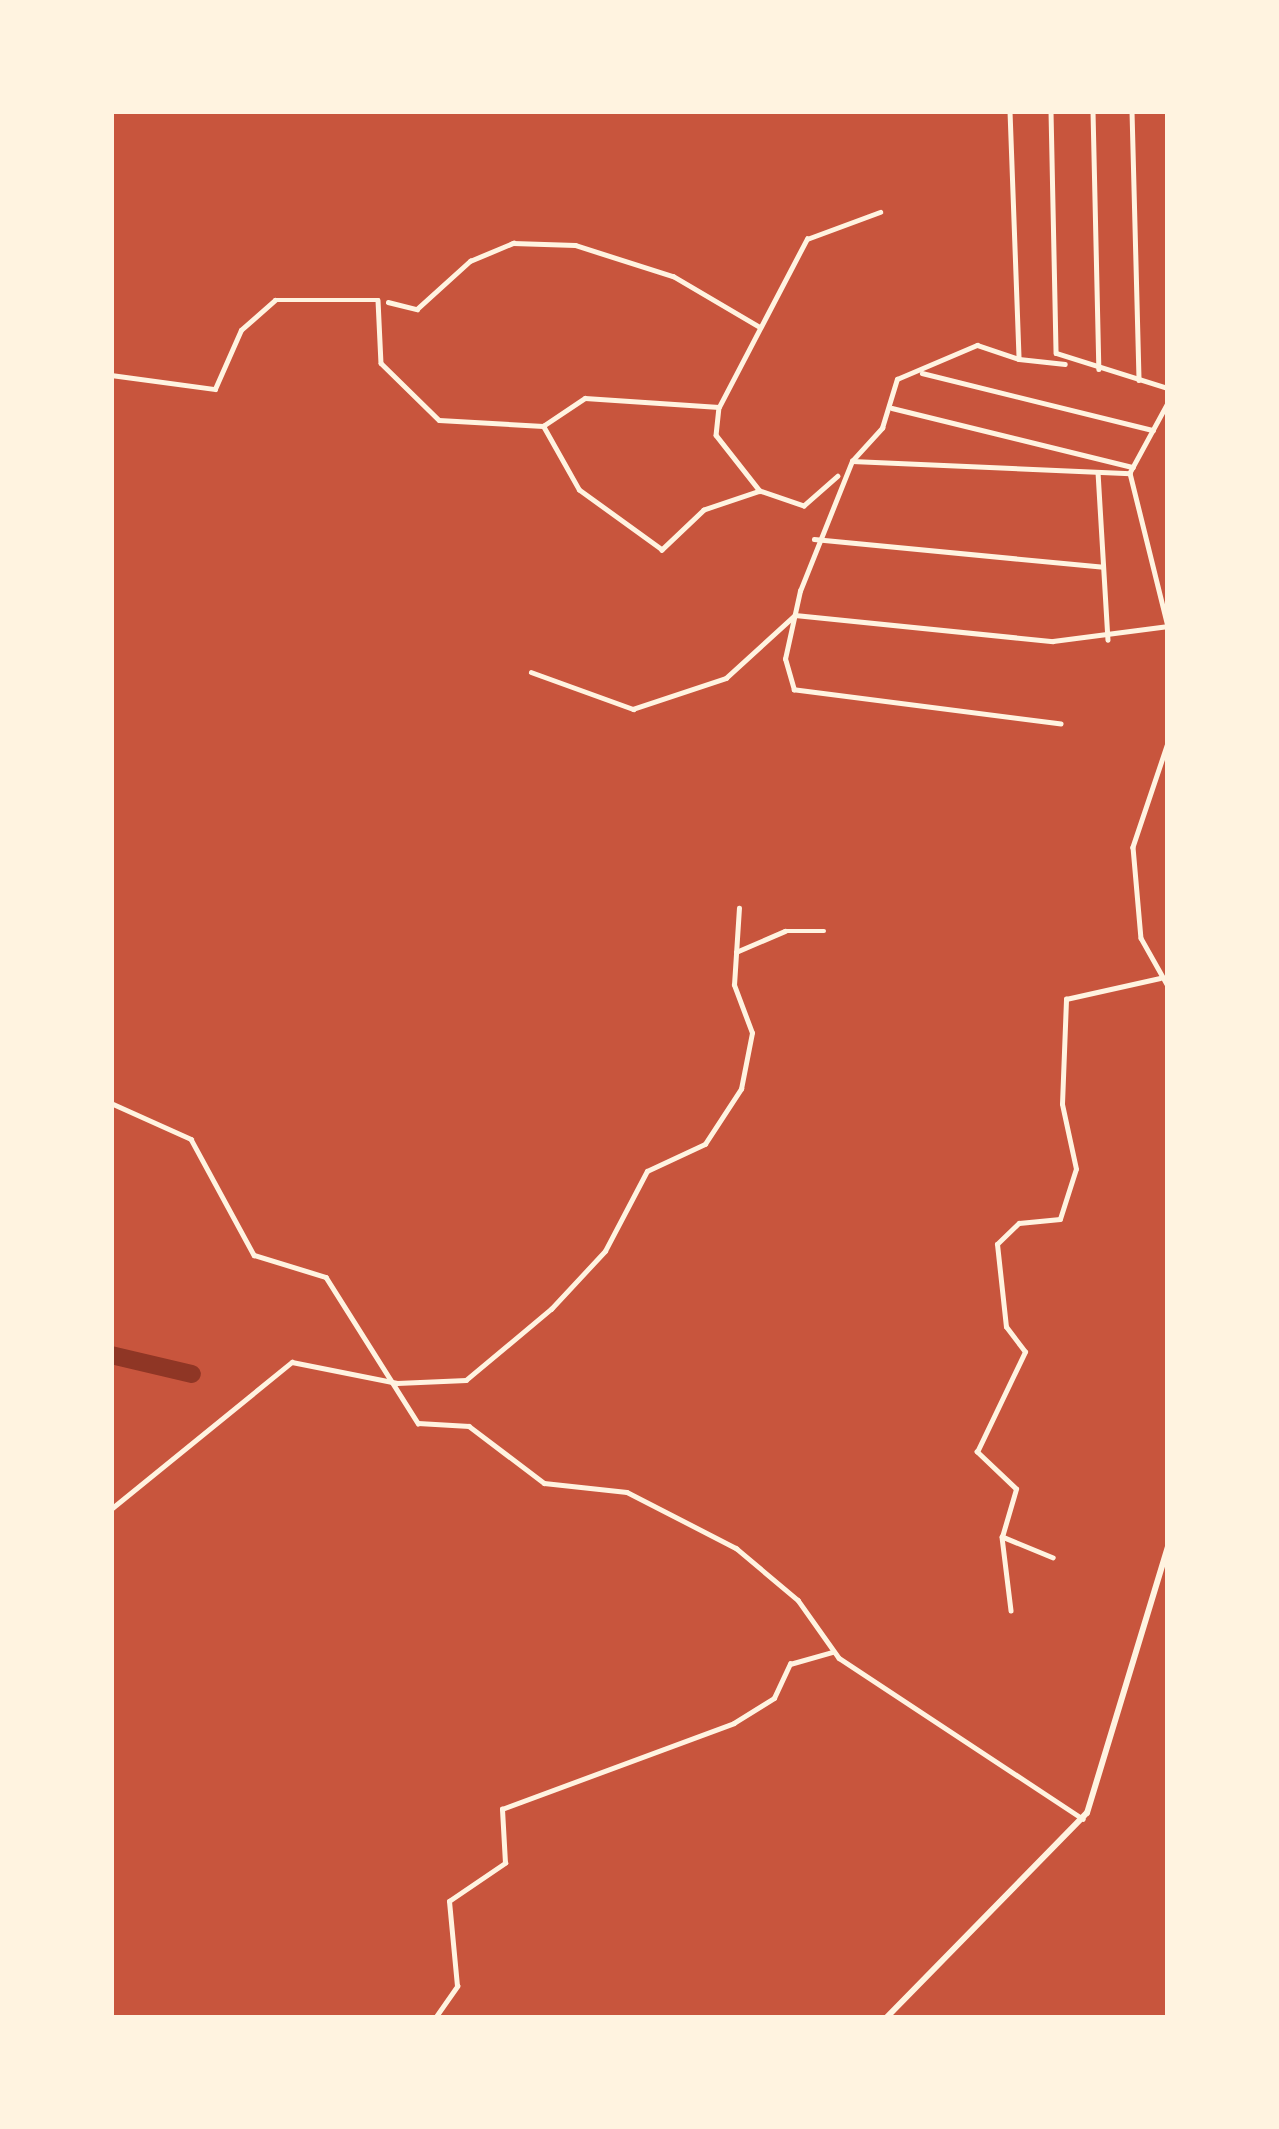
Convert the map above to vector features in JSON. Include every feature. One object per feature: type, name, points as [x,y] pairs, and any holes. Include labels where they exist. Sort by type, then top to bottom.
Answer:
[{"type":"street","points":[[1010,111],[1019,359]]},
{"type":"street","points":[[1051,111],[1056,352],[1066,364]]},
{"type":"street","points":[[1093,111],[1099,371]]},
{"type":"street","points":[[1132,111],[1139,380]]},
{"type":"street","points":[[880,212],[807,239],[719,406],[716,435],[760,491],[804,506],[852,461],[892,408],[897,379],[922,373],[976,345],[1019,359],[1066,364],[1168,388]]},
{"type":"street","points":[[111,375],[215,389],[241,330],[275,301],[386,302],[417,308],[470,261],[513,243],[575,245],[674,276],[760,327]]},
{"type":"street","points":[[386,302],[381,363],[439,420],[542,426],[585,398],[719,406]]},
{"type":"street","points":[[922,373],[1153,430]]},
{"type":"street","points":[[531,672],[613,708],[639,708],[686,683],[720,682],[795,615],[1108,640],[1168,626],[1131,470],[1168,403]]},
{"type":"street","points":[[892,408],[1131,470]]},
{"type":"street","points":[[542,426],[579,490],[659,550],[687,519],[760,491]]},
{"type":"street","points":[[852,461],[1131,470]]},
{"type":"street","points":[[1097,470],[1108,640]]},
{"type":"street","points":[[838,476],[814,539],[785,659],[794,690],[1061,724]]},
{"type":"street","points":[[814,539],[1103,567]]},
{"type":"street","points":[[1168,743],[1133,847],[1141,938],[1168,986]]},
{"type":"street","points":[[111,1509],[292,1362],[397,1383],[478,1373],[605,1251],[647,1171],[707,1141],[743,1084],[752,1037],[736,952],[740,908]]},
{"type":"street","points":[[736,952],[784,931],[824,931]]},
{"type":"street","points":[[1011,1610],[1002,1537],[1016,1489],[977,1452],[1025,1352],[1006,1327],[997,1244],[1018,1223],[1060,1219],[1076,1169],[1062,1104],[1065,1001],[1160,978]]},
{"type":"street","points":[[111,1103],[190,1139],[242,1243],[267,1263],[326,1277],[422,1425],[469,1426],[544,1484],[627,1492],[736,1548],[798,1600],[832,1652],[1083,1819]]},
{"type":"street","points":[[1002,1537],[1052,1558]]},
{"type":"street","points":[[886,2018],[1083,1819],[1168,1547]]},
{"type":"street","points":[[435,2018],[457,1986],[449,1901],[507,1859],[502,1809],[742,1719],[772,1700],[790,1664],[832,1652]]},
{"type":"waterway","points":[[111,1355],[192,1374]]}]
